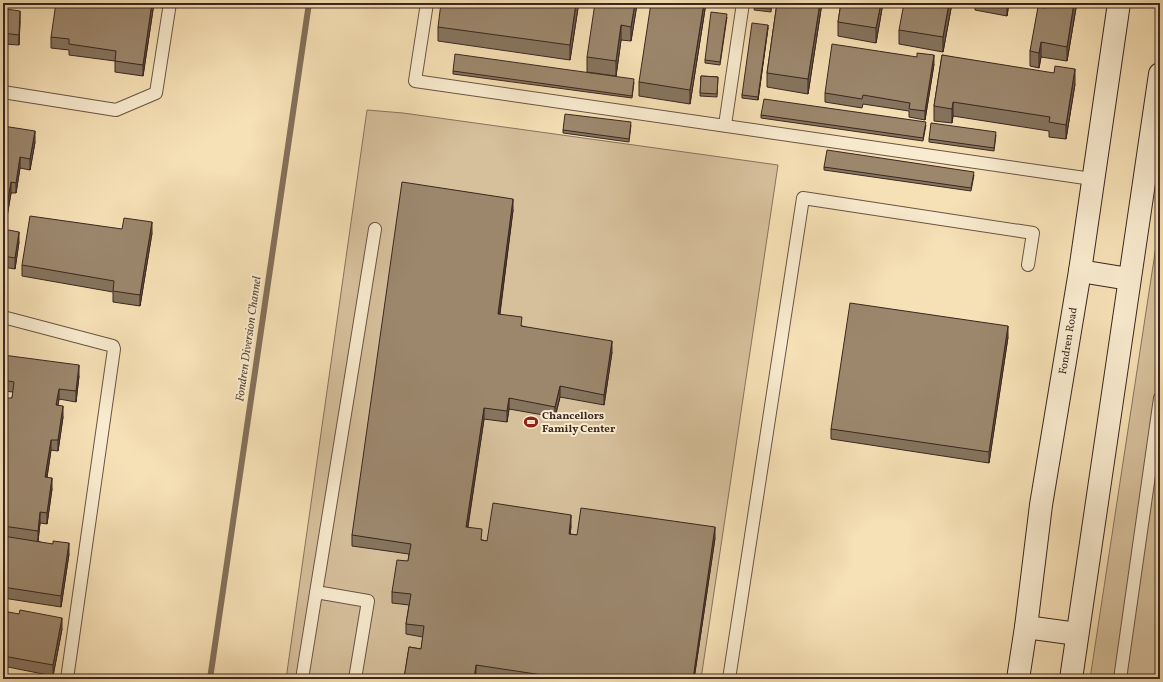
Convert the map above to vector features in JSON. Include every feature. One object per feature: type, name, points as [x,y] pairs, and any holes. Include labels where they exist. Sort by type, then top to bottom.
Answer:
[{"type":"main road","name":"Fondren Road","points":[[1018,679],[1041,505],[1080,271],[1092,178],[1119,3]]},
{"type":"main road","points":[[1071,679],[1160,74]]},
{"type":"main road","points":[[1080,271],[1129,279]]},
{"type":"main road","points":[[1026,627],[1078,634]]},
{"type":"lane","points":[[3,92],[116,110],[156,93],[170,3]]},
{"type":"lane","points":[[427,3],[415,81],[1092,178]]},
{"type":"lane","points":[[725,125],[743,3]]},
{"type":"lane","points":[[729,679],[803,198],[1033,233],[1028,265]]},
{"type":"lane","points":[[302,679],[375,229]]},
{"type":"lane","points":[[3,318],[114,347],[67,679]]},
{"type":"lane","points":[[1120,679],[1160,398]]},
{"type":"lane","points":[[316,592],[368,601],[355,679]]},
{"type":"shaded area","name":"Chancellors Family Center","points":[[367,110],[403,113],[778,165],[701,679],[286,679]]},
{"type":"shaded area","points":[[1160,220],[1160,679],[1090,679]]},
{"type":"building","points":[[3,3],[7,3],[6,9],[20,11],[19,35],[3,33]]},
{"type":"building","points":[[56,3],[152,3],[143,65],[115,61],[116,51],[69,44],[69,39],[51,37]]},
{"type":"building","points":[[441,3],[576,3],[570,45],[438,27]]},
{"type":"building","points":[[595,3],[635,3],[631,27],[621,25],[616,61],[587,57]]},
{"type":"building","points":[[651,3],[704,3],[690,90],[639,82]]},
{"type":"building","points":[[755,3],[772,3],[771,9],[754,8]]},
{"type":"building","points":[[777,3],[820,3],[808,79],[767,73]]},
{"type":"building","points":[[841,3],[881,3],[876,28],[838,22]]},
{"type":"building","points":[[904,3],[949,3],[943,37],[899,30]]},
{"type":"building","points":[[1046,3],[1074,3],[1067,47],[1041,42],[1039,53],[1030,51],[1038,7],[1046,8]]},
{"type":"building","points":[[711,12],[727,14],[720,62],[705,60]]},
{"type":"building","points":[[752,23],[768,25],[758,97],[742,95]]},
{"type":"building","points":[[832,44],[917,57],[917,53],[934,55],[925,111],[909,109],[910,103],[863,95],[862,99],[825,93]]},
{"type":"building","points":[[455,54],[634,79],[632,96],[453,71]]},
{"type":"building","points":[[942,55],[1054,73],[1055,66],[1075,69],[1066,125],[1049,122],[1050,117],[953,102],[952,109],[934,106]]},
{"type":"building","points":[[701,76],[718,77],[717,94],[700,93]]},
{"type":"building","points":[[764,99],[926,122],[923,138],[761,115]]},
{"type":"building","points":[[565,114],[631,122],[629,139],[563,130]]},
{"type":"building","points":[[931,123],[996,132],[994,148],[929,139]]},
{"type":"building","points":[[3,126],[35,131],[30,159],[20,157],[16,183],[11,182],[3,229]]},
{"type":"building","points":[[827,150],[974,172],[971,188],[824,167]]},
{"type":"building","points":[[402,182],[513,199],[498,314],[522,317],[521,326],[612,341],[604,395],[560,386],[555,407],[509,398],[507,411],[484,408],[466,527],[482,529],[481,540],[487,541],[493,503],[571,515],[569,534],[577,535],[581,508],[715,527],[693,679],[569,679],[476,665],[474,679],[404,678],[409,647],[421,649],[424,626],[406,624],[411,594],[392,592],[397,560],[408,561],[411,544],[352,535]]},
{"type":"building","points":[[30,216],[122,229],[124,218],[152,222],[140,295],[113,291],[114,281],[22,265]]},
{"type":"building","points":[[3,229],[19,232],[15,258],[3,256]]},
{"type":"building","points":[[850,303],[1008,326],[989,452],[831,429]]},
{"type":"building","points":[[3,355],[79,365],[76,391],[59,389],[56,405],[63,406],[58,440],[51,440],[45,477],[52,478],[47,513],[40,512],[38,531],[3,526],[3,458],[7,431],[3,430],[3,418],[6,398],[12,398],[14,382],[3,380]]},
{"type":"building","points":[[3,536],[53,544],[53,541],[69,543],[61,596],[3,587]]},
{"type":"building","points":[[20,610],[62,618],[53,665],[3,656],[3,611],[19,614]]},
{"type":"waterway","name":"Fondren Diversion Channel","points":[[210,679],[309,3]]},
{"type":"place","name":"Chancellors Family Center","points":[[531,422]]}]
